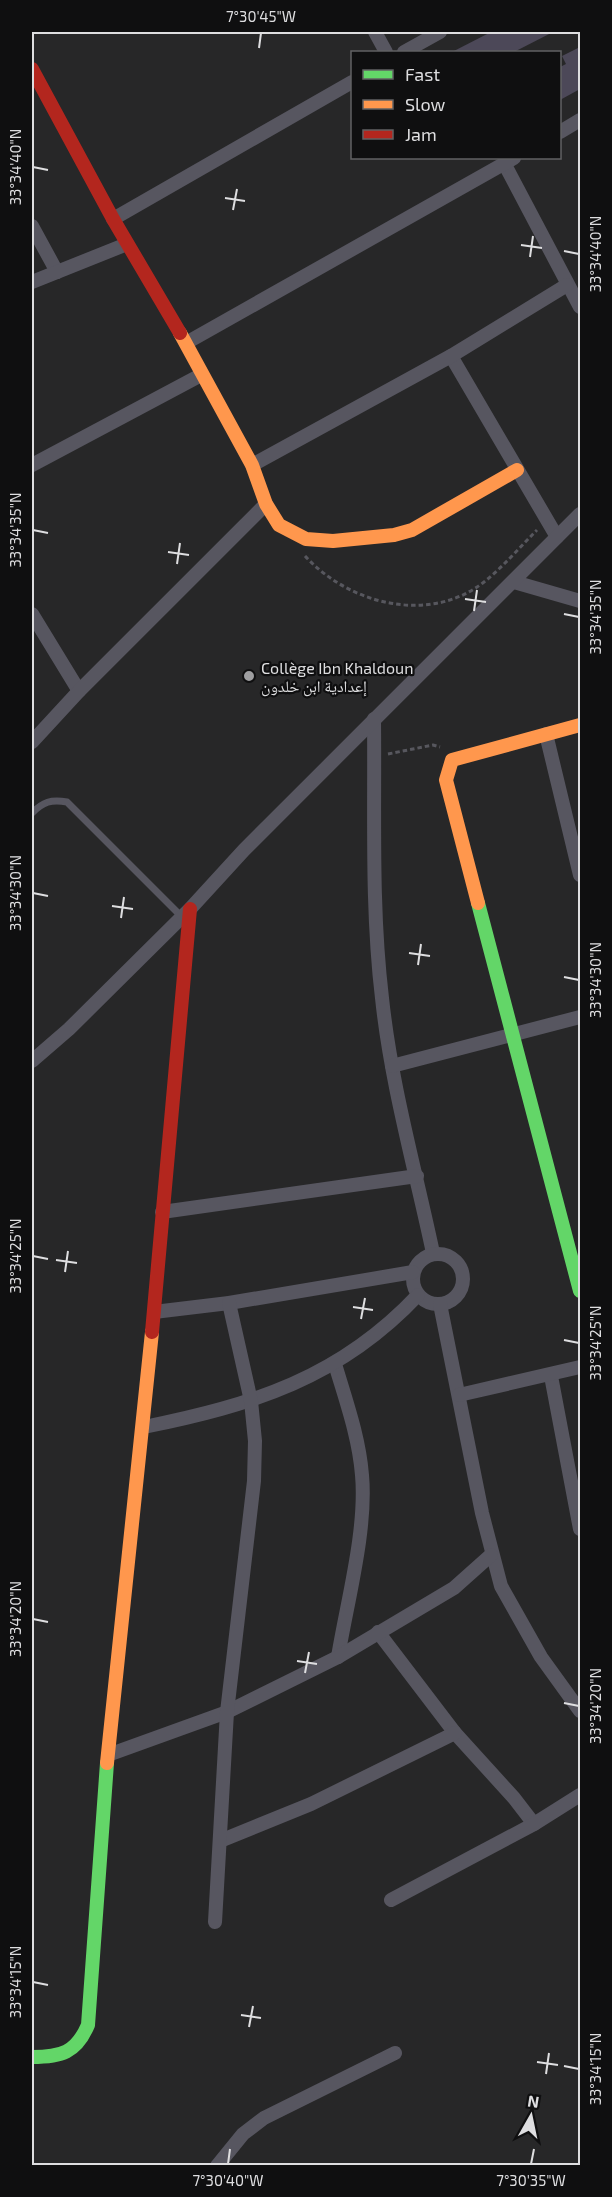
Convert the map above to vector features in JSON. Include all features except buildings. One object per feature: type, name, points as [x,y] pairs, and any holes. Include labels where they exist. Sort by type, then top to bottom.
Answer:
[{"type":"street","points":[[375,32],[385,51]]},
{"type":"street","points":[[406,51],[440,32]]},
{"type":"street","points":[[32,69],[127,244],[186,343],[201,375],[252,465],[266,504],[279,525],[290,533],[306,539],[333,541],[394,535],[412,530],[517,470]]},
{"type":"street","points":[[113,219],[351,83]]},
{"type":"street","points":[[561,131],[580,120]]},
{"type":"street","points":[[186,343],[509,160],[567,285],[580,307]]},
{"type":"street","points":[[32,226],[57,273]]},
{"type":"street","points":[[32,282],[127,244]]},
{"type":"street","points":[[252,465],[451,356],[567,285]]},
{"type":"street","points":[[451,356],[557,537]]},
{"type":"street","points":[[32,465],[201,375]]},
{"type":"street","points":[[32,742],[79,691],[266,504]]},
{"type":"street","points":[[32,1061],[69,1029],[186,913],[244,850],[580,514]]},
{"type":"street","points":[[514,582],[580,601]]},
{"type":"street","points":[[32,614],[79,691]]},
{"type":"street","points":[[374,719],[377,935],[381,997],[392,1066],[433,1253]]},
{"type":"street","points":[[580,725],[467,754],[452,760],[446,780],[580,1291]]},
{"type":"street","points":[[546,734],[580,875]]},
{"type":"street","points":[[32,2056],[65,2055],[76,2048],[88,2025],[108,1755],[144,1427],[186,913]]},
{"type":"street","points":[[392,1066],[580,1017]]},
{"type":"street","points":[[162,1212],[417,1176]]},
{"type":"street","points":[[433,1253],[454,1260],[462,1274],[463,1282],[455,1297],[440,1304],[424,1300],[414,1288],[413,1272],[423,1258],[433,1253]]},
{"type":"street","points":[[154,1312],[229,1303],[413,1272]]},
{"type":"street","points":[[144,1427],[251,1401],[335,1364],[369,1341],[418,1295]]},
{"type":"street","points":[[215,1923],[227,1712],[254,1481],[255,1441],[251,1401],[229,1303]]},
{"type":"street","points":[[440,1304],[491,1555],[501,1586],[519,1621],[580,1711]]},
{"type":"street","points":[[335,1364],[353,1421],[363,1478],[360,1525],[338,1657]]},
{"type":"street","points":[[459,1395],[551,1376],[580,1367]]},
{"type":"street","points":[[551,1376],[576,1483],[580,1529]]},
{"type":"street","points":[[108,1755],[227,1712],[338,1657],[454,1588],[491,1555]]},
{"type":"street","points":[[378,1632],[455,1733],[514,1798],[534,1824]]},
{"type":"street","points":[[220,1841],[311,1804],[455,1733]]},
{"type":"street","points":[[391,1900],[534,1824],[580,1795]]},
{"type":"street","points":[[217,2166],[243,2134],[264,2118],[395,2053]]},
{"type":"lane","points":[[32,813],[43,803],[56,800],[67,802],[186,913]]},
{"type":"path","points":[[290,533],[302,552],[317,569],[354,594],[376,601],[421,604],[464,593],[484,582],[547,521]]},
{"type":"path","points":[[375,756],[432,745],[445,750],[452,760]]},
{"type":"traffic: fast","points":[[478,903],[580,1291]]},
{"type":"traffic: fast","points":[[32,2057],[66,2052],[78,2042],[88,2025],[107,1763]]},
{"type":"traffic: slow","points":[[180,333],[252,465],[266,504],[279,525],[306,539],[333,541],[394,535],[412,530],[517,470]]},
{"type":"traffic: slow","points":[[478,903],[446,780],[452,760],[580,725]]},
{"type":"traffic: slow","points":[[107,1763],[152,1332]]},
{"type":"traffic: jam","points":[[32,69],[113,219],[180,333]]},
{"type":"traffic: jam","points":[[152,1332],[190,909]]},
{"type":"place","name":"Collège Ibn Khaldoun إعدادية ابن خلدون","points":[[249,676]]}]
